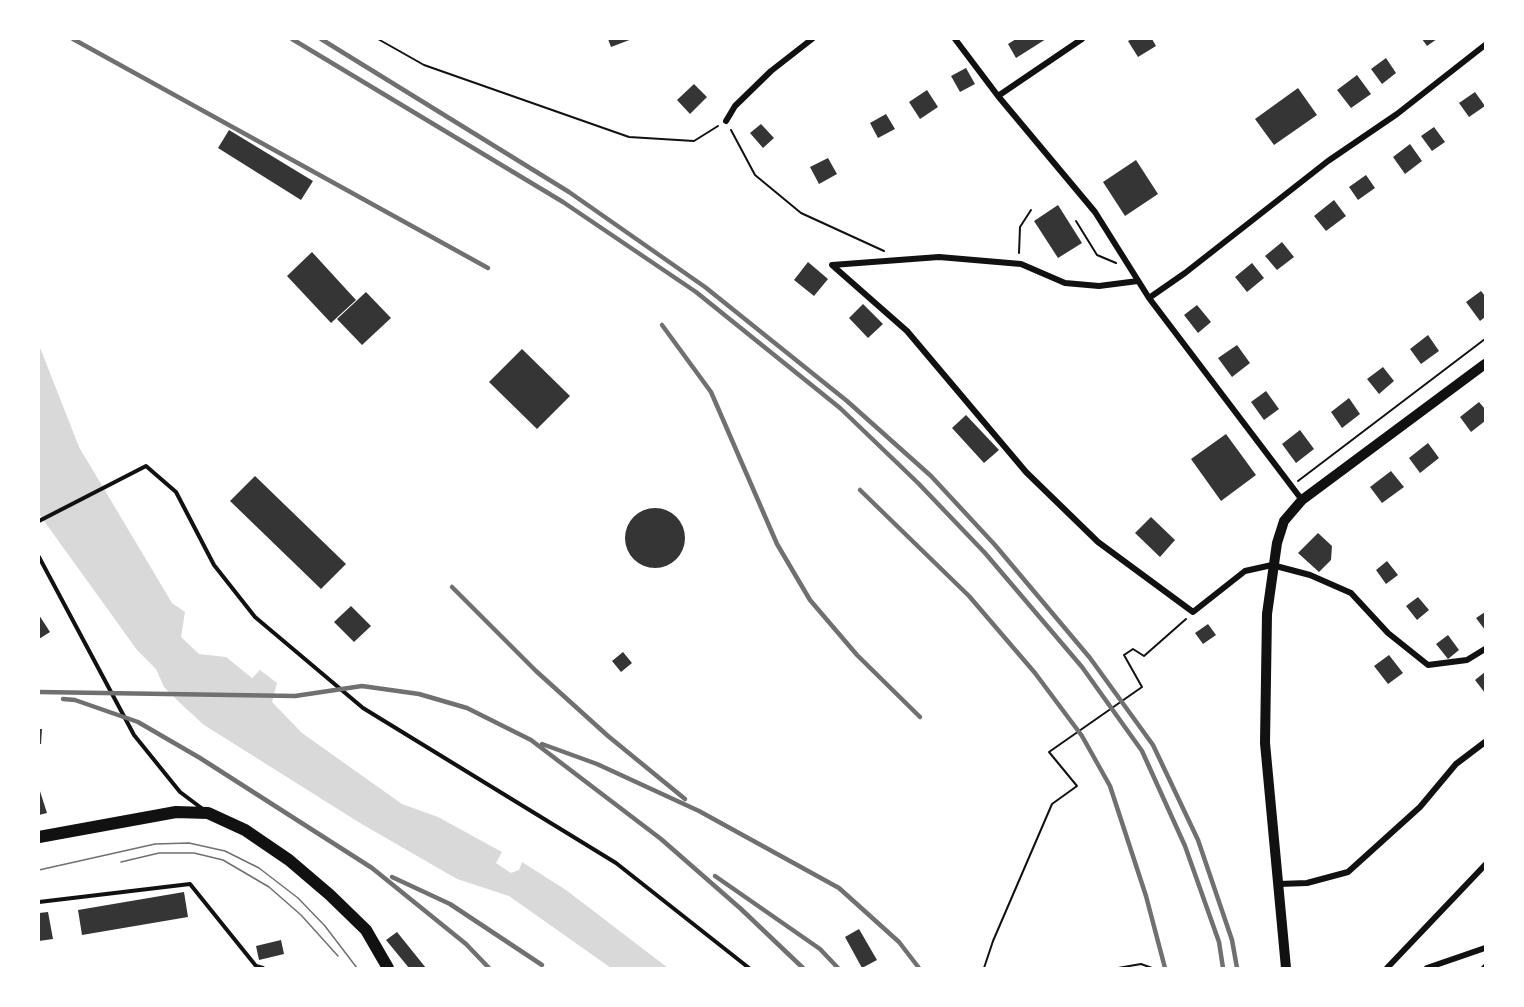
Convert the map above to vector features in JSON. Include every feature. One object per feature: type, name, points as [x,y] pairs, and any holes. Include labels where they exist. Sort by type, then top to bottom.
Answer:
[{"type":"main road","points":[[39,837],[176,812],[208,813],[245,830],[289,860],[338,902],[366,930],[388,968]]},
{"type":"street","points":[[726,121],[735,106],[771,71],[812,39]]},
{"type":"street","points":[[955,39],[998,96],[1095,212],[1149,298],[1302,500]]},
{"type":"street","points":[[998,96],[1082,39]]},
{"type":"street","points":[[1149,298],[1485,45]]},
{"type":"street","points":[[1138,281],[1099,286],[1065,283],[1021,264],[939,257],[832,265],[907,331],[1026,472],[1098,542],[1193,612],[1245,571],[1272,565],[1310,575],[1351,593],[1388,633],[1428,665],[1467,660],[1485,649]]},
{"type":"street","points":[[1286,968],[1265,743],[1268,614],[1272,565],[1284,521],[1302,500],[1485,364]]},
{"type":"street","points":[[1279,884],[1307,883],[1348,872],[1420,807],[1456,764],[1485,742]]},
{"type":"street","points":[[1387,968],[1485,865]]},
{"type":"street","points":[[1427,968],[1485,948]]},
{"type":"lane","points":[[39,520],[146,466],[176,492],[214,565],[255,617],[363,708],[616,862],[749,968]]},
{"type":"lane","points":[[39,557],[134,735],[180,792],[208,813]]},
{"type":"lane","points":[[39,902],[190,884],[256,966],[263,968]]},
{"type":"path","points":[[378,39],[424,65],[629,137],[694,141],[726,121],[755,174],[801,213],[900,259]]},
{"type":"path","points":[[1021,264],[1017,243],[1020,227],[1031,210]]},
{"type":"path","points":[[1076,220],[1097,255],[1132,271]]},
{"type":"path","points":[[1291,486],[1485,339]]},
{"type":"path","points":[[984,968],[993,940],[1052,804],[1077,786],[1049,752],[1143,687],[1124,655],[1133,649],[1144,656],[1193,612]]},
{"type":"path","points":[[1118,968],[1141,964],[1152,968]]},
{"type":"shaded area","points":[[39,345],[79,447],[172,603],[185,612],[181,637],[199,654],[226,657],[252,678],[260,670],[277,683],[272,702],[302,733],[402,804],[438,817],[502,852],[496,863],[511,873],[519,870],[522,862],[566,890],[668,968],[611,968],[509,896],[457,879],[360,823],[204,725],[181,704],[164,687],[156,669],[137,650],[39,514]]},
{"type":"building","points":[[608,39],[632,39],[611,47]]},
{"type":"building","points":[[1016,39],[1046,39],[1016,58],[1008,44]]},
{"type":"building","points":[[1152,39],[1156,46],[1138,57],[1128,41]]},
{"type":"building","points":[[1422,39],[1437,39],[1427,46]]},
{"type":"building","points":[[1386,58],[1396,73],[1382,84],[1371,69]]},
{"type":"building","points":[[966,68],[975,84],[960,92],[951,76]]},
{"type":"building","points":[[1357,75],[1371,94],[1351,108],[1337,90]]},
{"type":"building","points":[[694,84],[707,97],[690,114],[677,100]]},
{"type":"building","points":[[1298,88],[1317,115],[1274,145],[1255,119]]},
{"type":"building","points":[[927,90],[938,107],[920,119],[909,102]]},
{"type":"building","points":[[1475,92],[1485,106],[1469,117],[1459,103]]},
{"type":"building","points":[[886,114],[895,129],[878,138],[870,123]]},
{"type":"building","points":[[761,124],[774,138],[763,148],[750,133]]},
{"type":"building","points":[[1434,127],[1445,142],[1432,151],[1421,136]]},
{"type":"building","points":[[229,130],[313,181],[301,200],[218,148]]},
{"type":"building","points":[[1410,144],[1422,161],[1405,174],[1393,157]]},
{"type":"building","points":[[828,158],[837,174],[819,184],[810,167]]},
{"type":"building","points":[[1136,160],[1158,194],[1125,216],[1103,182]]},
{"type":"building","points":[[1366,175],[1375,188],[1358,200],[1349,187]]},
{"type":"building","points":[[1334,200],[1346,216],[1326,231],[1314,216]]},
{"type":"building","points":[[1058,205],[1082,243],[1058,258],[1034,221]]},
{"type":"building","points":[[1282,242],[1294,257],[1277,270],[1265,256]]},
{"type":"building","points":[[312,252],[356,300],[331,323],[287,276]]},
{"type":"building","points":[[808,262],[828,279],[814,296],[794,280]]},
{"type":"building","points":[[1252,263],[1264,278],[1247,292],[1235,277]]},
{"type":"building","points":[[1481,291],[1485,296],[1485,317],[1480,321],[1466,302]]},
{"type":"building","points":[[366,292],[391,318],[362,345],[337,319]]},
{"type":"building","points":[[863,304],[883,324],[868,338],[849,318]]},
{"type":"building","points":[[1197,305],[1211,322],[1198,333],[1184,315]]},
{"type":"building","points":[[1428,335],[1439,351],[1421,364],[1410,349]]},
{"type":"building","points":[[1237,345],[1250,363],[1232,377],[1218,358]]},
{"type":"building","points":[[522,349],[570,396],[537,429],[489,382]]},
{"type":"building","points":[[1383,367],[1394,381],[1379,394],[1367,379]]},
{"type":"building","points":[[1266,391],[1279,409],[1264,420],[1251,402]]},
{"type":"building","points":[[1349,398],[1360,414],[1342,428],[1331,412]]},
{"type":"building","points":[[1479,402],[1485,409],[1485,421],[1471,432],[1460,417]]},
{"type":"building","points":[[966,415],[999,450],[984,463],[952,428]]},
{"type":"building","points":[[1300,430],[1314,449],[1296,463],[1282,444]]},
{"type":"building","points":[[1226,434],[1256,475],[1221,501],[1191,459]]},
{"type":"building","points":[[1428,443],[1439,458],[1420,473],[1409,458]]},
{"type":"building","points":[[1391,471],[1404,487],[1382,503],[1370,487]]},
{"type":"building","points":[[255,476],[346,564],[321,589],[230,501]]},
{"type":"building","points":[[649,508],[661,508],[672,513],[680,521],[685,538],[683,550],[672,563],[661,568],[649,568],[638,563],[630,555],[625,544],[625,532],[630,521],[638,513]]},
{"type":"building","points":[[1151,517],[1175,540],[1160,557],[1135,533]]},
{"type":"building","points":[[1318,533],[1332,546],[1331,560],[1319,572],[1298,553]]},
{"type":"building","points":[[1387,561],[1398,575],[1386,584],[1376,570]]},
{"type":"building","points":[[1418,597],[1429,610],[1417,620],[1406,606]]},
{"type":"building","points":[[351,606],[371,626],[354,642],[334,622]]},
{"type":"building","points":[[1485,612],[1485,630],[1476,618]]},
{"type":"building","points":[[39,615],[50,632],[39,639]]},
{"type":"building","points":[[1208,624],[1216,635],[1203,644],[1195,633]]},
{"type":"building","points":[[1448,635],[1459,650],[1448,659],[1436,644]]},
{"type":"building","points":[[623,652],[632,663],[621,672],[612,661]]},
{"type":"building","points":[[1389,655],[1403,673],[1388,684],[1374,666]]},
{"type":"building","points":[[1485,672],[1485,693],[1475,680]]},
{"type":"building","points":[[39,729],[42,729],[41,744],[39,744]]},
{"type":"building","points":[[39,788],[47,813],[39,815]]},
{"type":"building","points":[[184,892],[188,917],[82,935],[78,910]]},
{"type":"building","points":[[48,912],[53,939],[39,941],[39,913]]},
{"type":"building","points":[[859,929],[877,960],[862,968],[845,937]]},
{"type":"building","points":[[397,932],[426,968],[409,968],[386,940]]},
{"type":"building","points":[[281,940],[284,954],[259,960],[256,946]]},
{"type":"tram line","points":[[39,870],[155,844],[189,843],[225,851],[259,868],[298,898],[325,926],[357,968]]},
{"type":"tram line","points":[[121,862],[159,853],[194,853],[223,860],[269,887],[301,915],[338,956]]},
{"type":"railway","points":[[73,39],[488,268]]},
{"type":"railway","points":[[292,39],[563,202],[696,292],[840,408],[918,483],[985,553],[1082,667],[1142,751],[1185,846],[1219,942],[1223,968]]},
{"type":"railway","points":[[321,39],[569,192],[705,287],[847,401],[931,476],[995,545],[1090,658],[1153,745],[1198,840],[1232,940],[1237,968]]},
{"type":"railway","points":[[662,325],[711,392],[777,544],[810,600],[857,655],[920,717]]},
{"type":"railway","points":[[860,490],[969,596],[1035,673],[1082,736],[1110,786],[1146,896],[1165,968]]},
{"type":"railway","points":[[452,587],[536,671],[608,736],[685,799]]},
{"type":"railway","points":[[39,692],[295,696],[362,686],[419,694],[467,708],[531,740],[661,839],[741,909],[803,968]]},
{"type":"railway","points":[[63,699],[75,700],[138,722],[200,758],[372,868],[466,944],[489,968]]},
{"type":"railway","points":[[542,744],[597,764],[699,811],[839,888],[899,942],[919,968]]},
{"type":"railway","points":[[715,876],[820,949],[838,968]]},
{"type":"railway","points":[[392,877],[450,904],[542,965]]}]
